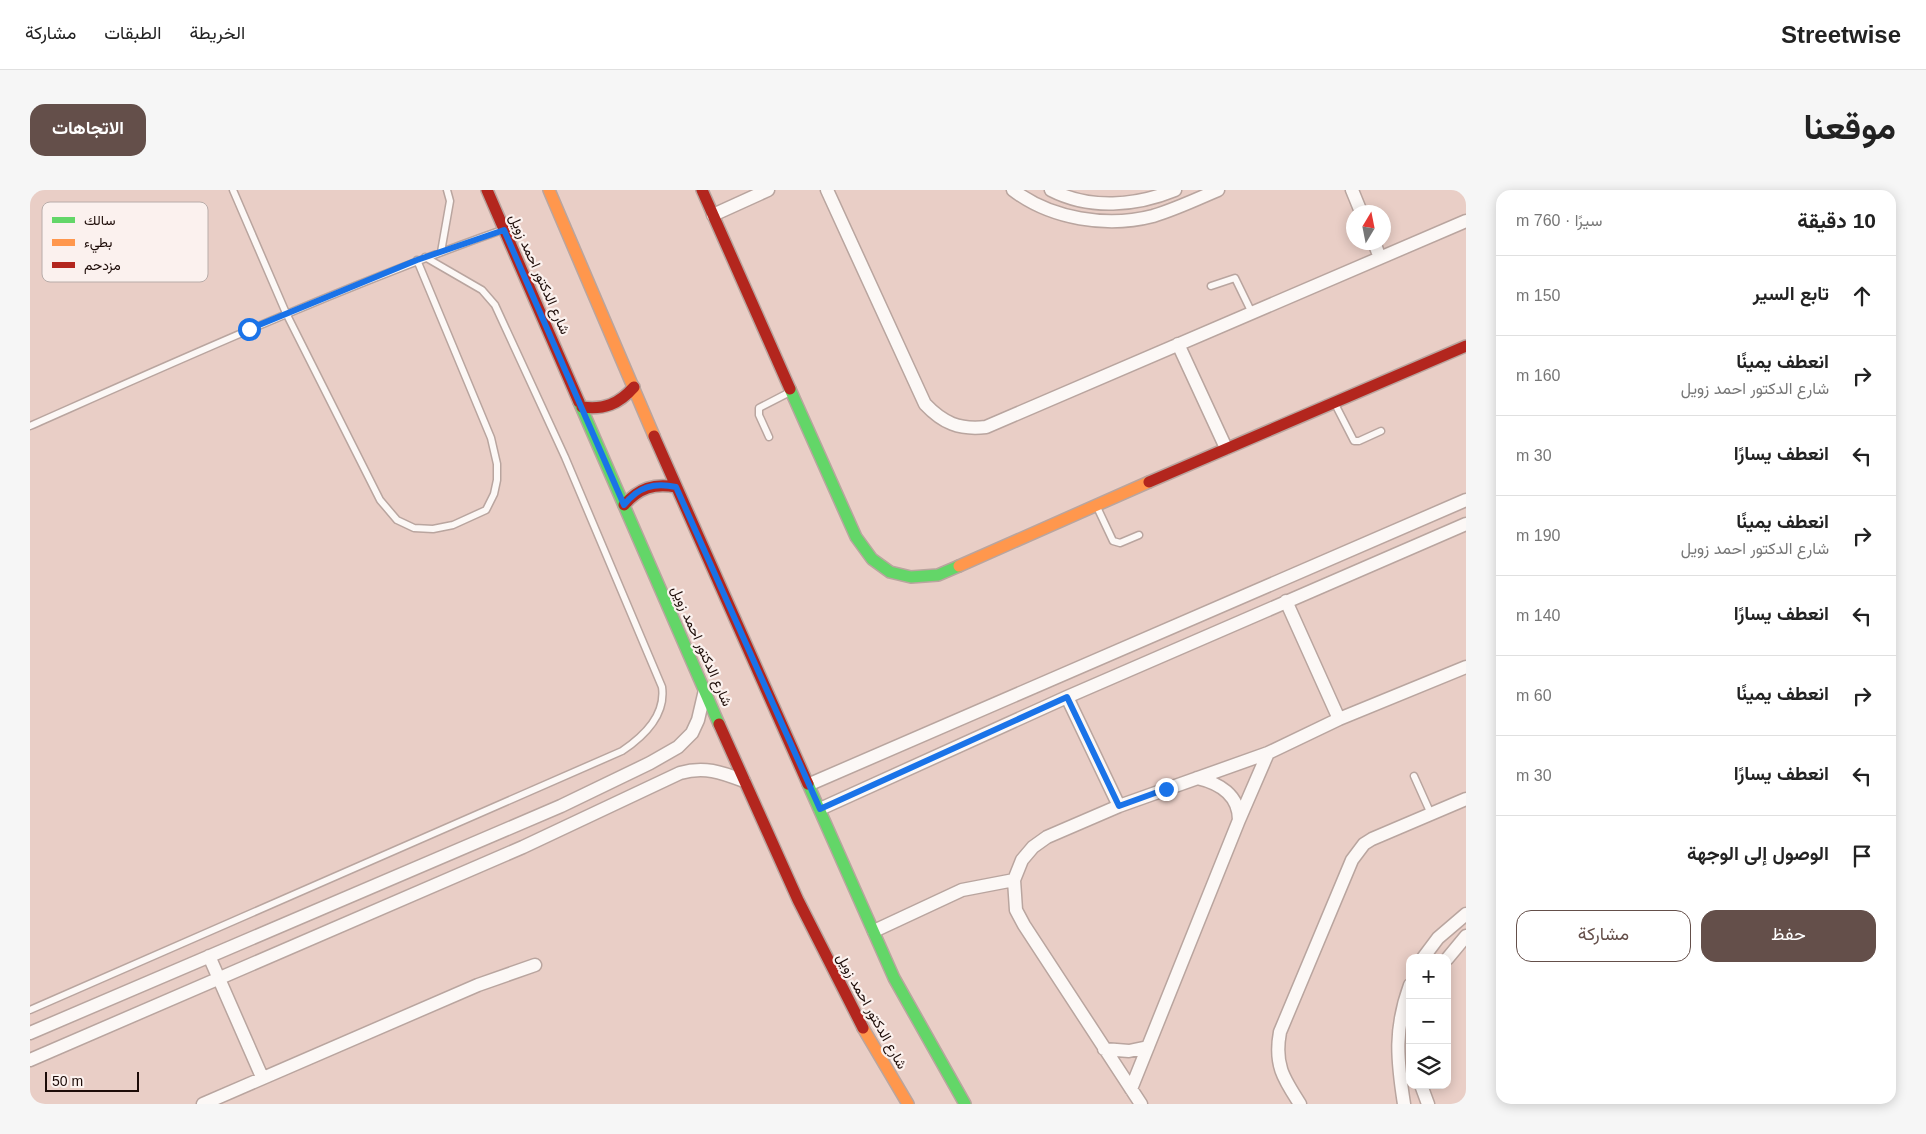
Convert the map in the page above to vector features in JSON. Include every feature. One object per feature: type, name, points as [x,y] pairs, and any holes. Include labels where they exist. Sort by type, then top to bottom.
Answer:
[{"type":"street","name":"شارع الدكتور احمد زويل","points":[[487,190],[744,781],[826,957],[860,1025],[908,1104]]},
{"type":"street","points":[[549,190],[676,487],[899,986],[965,1104]]},
{"type":"street","points":[[702,190],[866,555],[881,569],[899,576],[918,577],[938,574],[1334,401],[1466,346]]},
{"type":"street","points":[[713,215],[768,190]]},
{"type":"street","points":[[827,190],[925,404],[936,416],[952,425],[969,429],[986,427],[1466,221]]},
{"type":"street","points":[[1013,190],[1034,203],[1072,218],[1112,221],[1151,216],[1218,190]]},
{"type":"street","points":[[1051,190],[1075,200],[1120,204],[1142,201],[1176,190]]},
{"type":"street","points":[[1352,190],[1358,205]]},
{"type":"street","points":[[1377,250],[1380,258]]},
{"type":"street","points":[[1178,344],[1226,448]]},
{"type":"street","points":[[582,407],[594,409],[611,406],[626,396],[634,387]]},
{"type":"street","points":[[624,505],[631,496],[652,485],[676,487]]},
{"type":"street","points":[[810,784],[1466,500]]},
{"type":"street","points":[[820,809],[1067,697],[1466,524]]},
{"type":"street","points":[[1286,601],[1339,719]]},
{"type":"street","points":[[1141,1104],[1016,910],[1014,880],[1022,860],[1033,847],[1047,837],[1119,806],[1268,753],[1339,719],[1466,667]]},
{"type":"street","points":[[30,1033],[561,806],[678,747],[692,733],[698,720],[705,690]]},
{"type":"street","points":[[1067,697],[1119,806]]},
{"type":"street","points":[[1132,1089],[1239,820],[1268,753]]},
{"type":"street","points":[[30,1060],[570,826],[680,773],[693,769],[721,772],[744,781]]},
{"type":"street","points":[[1197,778],[1208,781],[1229,792],[1239,811],[1239,820]]},
{"type":"street","points":[[1300,1104],[1283,1078],[1278,1063],[1277,1048],[1280,1032],[1352,860],[1364,844],[1372,839],[1466,799]]},
{"type":"street","points":[[561,806],[570,826]]},
{"type":"street","points":[[874,931],[962,890],[1014,880]]},
{"type":"street","points":[[1426,954],[1438,938],[1466,914]]},
{"type":"street","points":[[1450,954],[1466,936]]},
{"type":"street","points":[[209,956],[262,1077]]},
{"type":"street","points":[[203,1104],[478,985],[535,965]]},
{"type":"street","points":[[1404,1104],[1397,1058],[1403,1004],[1406,996]]},
{"type":"street","points":[[1104,1049],[1129,1051],[1148,1047]]},
{"type":"street","points":[[1422,1089],[1428,1104]]},
{"type":"lane","points":[[233,190],[286,313],[380,500],[398,520],[414,528],[433,529],[453,525],[486,510],[494,494],[496,464],[491,438],[417,260]]},
{"type":"lane","points":[[441,252],[450,201],[448,190]]},
{"type":"lane","points":[[30,426],[286,313],[417,260],[504,230]]},
{"type":"lane","points":[[30,1010],[622,751],[645,734],[659,711],[664,698],[662,687],[565,458],[495,305],[482,290],[425,258]]},
{"type":"lane","points":[[1211,286],[1232,278],[1237,279],[1252,313]]},
{"type":"lane","points":[[769,437],[759,415],[759,408],[792,392]]},
{"type":"lane","points":[[1334,401],[1354,441],[1359,441],[1381,430]]},
{"type":"lane","points":[[1097,505],[1113,541],[1120,543],[1139,535]]},
{"type":"lane","points":[[1414,776],[1432,814]]},
{"type":"traffic: fast","points":[[790,389],[856,537],[872,559],[890,572],[911,577],[938,575],[959,566]]},
{"type":"traffic: fast","points":[[579,402],[719,724]]},
{"type":"traffic: fast","points":[[808,784],[894,978],[965,1104]]},
{"type":"traffic: slow","points":[[549,190],[654,436]]},
{"type":"traffic: slow","points":[[959,566],[1149,482]]},
{"type":"traffic: slow","points":[[863,1028],[908,1104]]},
{"type":"traffic: jam","points":[[487,190],[579,402]]},
{"type":"traffic: jam","points":[[702,190],[790,389]]},
{"type":"traffic: jam","points":[[1149,482],[1466,346]]},
{"type":"traffic: jam","points":[[582,407],[597,408],[617,402],[634,387]]},
{"type":"traffic: jam","points":[[654,436],[808,784]]},
{"type":"traffic: jam","points":[[624,505],[635,494],[647,488],[654,486],[676,487]]},
{"type":"traffic: jam","points":[[719,724],[798,900],[863,1028]]},
{"type":"route","points":[[249,329],[417,260],[504,230],[624,505],[631,496],[641,489],[652,485],[664,484],[676,487],[820,809],[1067,697],[1119,806],[1166,789]]}]
